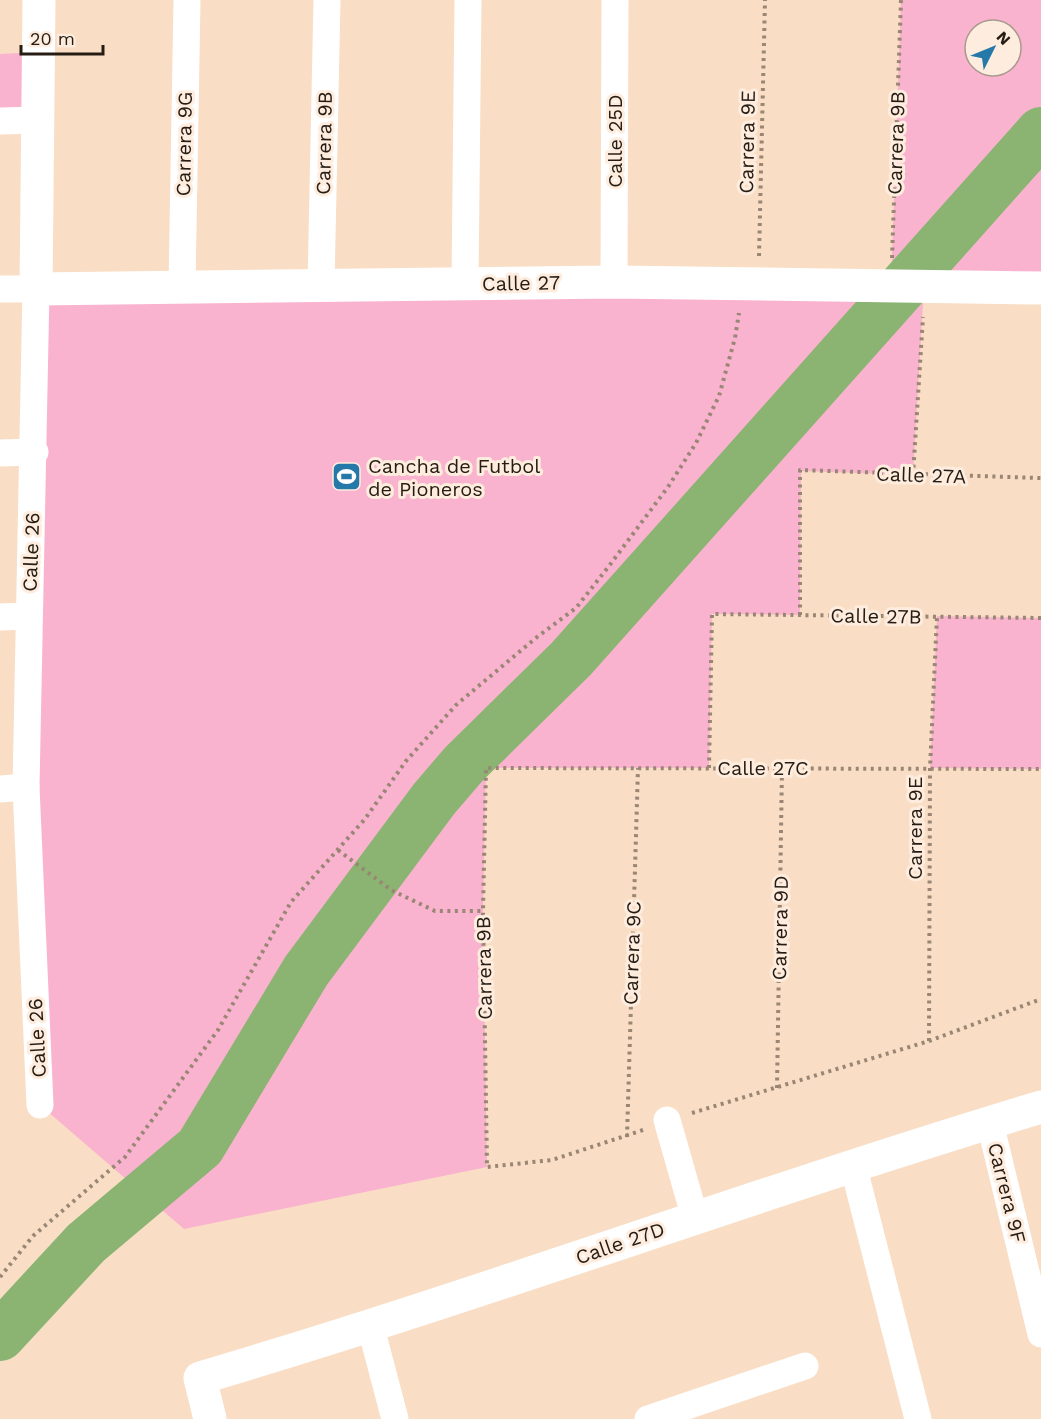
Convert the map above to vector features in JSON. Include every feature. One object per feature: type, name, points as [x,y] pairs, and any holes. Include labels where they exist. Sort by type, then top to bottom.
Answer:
[{"type":"street","name":"Calle 26","points":[[39,0],[35,452],[28,616],[13,788],[40,1105]]},
{"type":"street","name":"Carrera 9G","points":[[182,287],[187,0]]},
{"type":"street","name":"Carrera 9B","points":[[321,285],[327,0]]},
{"type":"street","points":[[465,283],[468,0]]},
{"type":"street","name":"Calle 25D","points":[[614,282],[615,0]]},
{"type":"street","points":[[0,121],[37,120]]},
{"type":"street","name":"Calle 27","points":[[0,289],[614,282],[1041,288]]},
{"type":"street","points":[[0,453],[35,452]]},
{"type":"street","points":[[0,617],[28,616]]},
{"type":"street","name":"Calle 27D","points":[[210,1419],[200,1378],[371,1328],[853,1165],[1041,1107]]},
{"type":"street","points":[[667,1120],[695,1218]]},
{"type":"street","name":"Carrera 9F","points":[[990,1123],[1041,1334]]},
{"type":"street","points":[[853,1165],[918,1419]]},
{"type":"street","points":[[371,1328],[394,1419]]},
{"type":"street","points":[[648,1419],[681,1414],[805,1366]]},
{"type":"path","name":"Carrera 9E","points":[[0,1277],[33,1236],[125,1157],[218,1030],[291,902],[365,819],[406,761],[456,705],[537,637],[576,608],[668,487],[696,443],[719,396],[751,284],[765,0]]},
{"type":"path","name":"Carrera 9B","points":[[901,0],[908,286]]},
{"type":"path","points":[[908,286],[913,475]]},
{"type":"path","name":"Calle 27A","points":[[800,615],[801,470],[1041,478]]},
{"type":"path","name":"Calle 27B","points":[[709,768],[712,614],[1041,618]]},
{"type":"path","name":"Carrera 9E","points":[[929,1041],[930,768],[937,616]]},
{"type":"path","name":"Carrera 9B","points":[[486,768],[483,911],[487,1167],[552,1160],[627,1137]]},
{"type":"path","name":"Calle 27C","points":[[486,768],[1041,769]]},
{"type":"path","name":"Carrera 9C","points":[[627,1137],[638,768]]},
{"type":"path","name":"Carrera 9D","points":[[777,1088],[782,768]]},
{"type":"path","points":[[338,850],[391,890],[435,911],[483,911]]},
{"type":"path","points":[[627,1137],[667,1120],[929,1041],[1041,999]]},
{"type":"shaded area","points":[[901,0],[1041,0],[1041,288],[924,286],[913,475],[801,471],[800,615],[712,614],[709,768],[486,768],[483,911],[487,1167],[184,1229],[40,1105],[36,289],[891,285]]},
{"type":"shaded area","points":[[38,52],[37,120],[0,121],[0,54]]},
{"type":"shaded area","points":[[937,616],[1041,618],[1041,769],[930,768]]},
{"type":"waterway","points":[[0,1336],[86,1243],[200,1147],[306,971],[434,799],[464,764],[571,659],[1041,132]]},
{"type":"place","name":"Cancha de Futbol de Pioneros","points":[[347,477]]}]
